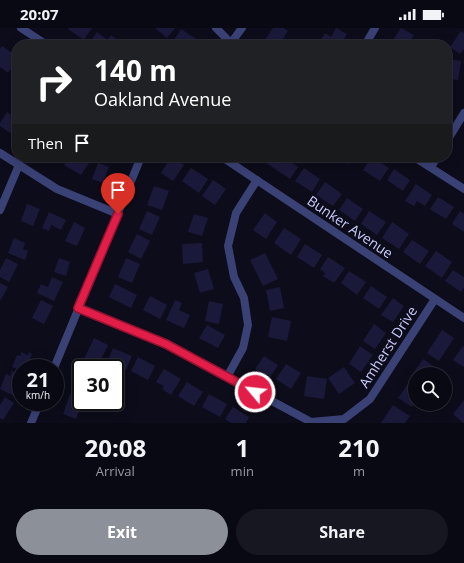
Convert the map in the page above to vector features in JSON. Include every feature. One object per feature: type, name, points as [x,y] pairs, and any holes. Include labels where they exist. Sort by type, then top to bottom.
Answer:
[{"type":"street","points":[[21,28],[39,40]]},
{"type":"street","points":[[216,28],[228,40]]},
{"type":"street","points":[[234,40],[242,28]]},
{"type":"street","points":[[368,40],[375,28]]},
{"type":"street","points":[[452,133],[464,113]]},
{"type":"street","points":[[0,153],[12,161]]},
{"type":"street","points":[[14,162],[57,189],[118,214]]},
{"type":"street","points":[[58,359],[139,162]]},
{"type":"street","name":"Bunker Avenue","points":[[235,162],[257,180],[464,318]]},
{"type":"street","points":[[422,162],[464,189]]},
{"type":"street","points":[[431,167],[434,162]]},
{"type":"street","points":[[0,210],[19,165]]},
{"type":"street","points":[[227,377],[243,348],[248,325],[244,298],[234,277],[228,246],[236,214],[257,180]]},
{"type":"street","name":"Amherst Drive","points":[[78,308],[166,344],[311,422],[344,420],[370,399],[435,299]]},
{"type":"street","points":[[31,423],[36,411]]},
{"type":"building","points":[[92,28],[84,40],[68,29]]},
{"type":"building","points":[[155,28],[175,28],[167,38]]},
{"type":"building","points":[[273,28],[284,28],[288,31],[282,40],[265,40]]},
{"type":"building","points":[[336,28],[347,34],[344,40],[321,40],[325,33],[331,37]]},
{"type":"building","points":[[401,28],[414,35],[410,40],[393,40]]},
{"type":"building","points":[[181,29],[198,40],[174,40]]},
{"type":"building","points":[[461,31],[464,33],[464,49],[460,54],[452,48],[452,44]]},
{"type":"building","points":[[97,32],[108,40],[92,40]]},
{"type":"building","points":[[111,35],[115,40],[108,40]]},
{"type":"building","points":[[2,46],[12,53],[12,67],[8,73],[0,67],[0,49]]},
{"type":"building","points":[[452,60],[461,61],[458,80],[452,79]]},
{"type":"building","points":[[7,112],[12,116],[12,134],[0,126],[0,123]]},
{"type":"building","points":[[66,162],[90,162],[81,175],[64,165]]},
{"type":"building","points":[[168,162],[179,162],[184,165],[173,181],[161,173]]},
{"type":"building","points":[[265,162],[291,162],[298,167],[290,179]]},
{"type":"building","points":[[369,162],[380,162],[389,168],[380,181],[363,170]]},
{"type":"building","points":[[98,163],[109,167],[103,183],[92,179]]},
{"type":"building","points":[[191,168],[208,179],[199,193],[182,181]]},
{"type":"building","points":[[304,168],[320,179],[312,192],[295,181]]},
{"type":"building","points":[[394,169],[410,180],[403,191],[387,180]]},
{"type":"building","points":[[213,180],[226,189],[215,205],[202,196]]},
{"type":"building","points":[[325,182],[342,194],[333,206],[316,195]]},
{"type":"building","points":[[416,184],[432,195],[425,206],[417,201],[414,206],[405,201]]},
{"type":"building","points":[[154,186],[169,191],[162,210],[147,205]]},
{"type":"building","points":[[438,197],[454,207],[446,219],[430,209]]},
{"type":"building","points":[[347,198],[363,209],[355,221],[339,210]]},
{"type":"building","points":[[27,204],[40,209],[33,226],[21,221]]},
{"type":"building","points":[[147,211],[160,217],[152,235],[139,229]]},
{"type":"building","points":[[369,211],[386,222],[377,235],[361,224]]},
{"type":"building","points":[[460,211],[464,214],[464,232],[452,224]]},
{"type":"building","points":[[49,212],[66,220],[61,230],[51,225],[49,231],[42,228]]},
{"type":"building","points":[[265,213],[277,222],[266,239],[253,230]]},
{"type":"building","points":[[194,214],[208,218],[202,236],[188,232]]},
{"type":"building","points":[[74,222],[85,228],[77,246],[65,241]]},
{"type":"building","points":[[392,222],[409,234],[399,249],[382,238]]},
{"type":"building","points":[[284,228],[301,239],[291,255],[274,243]]},
{"type":"building","points":[[137,234],[150,241],[141,259],[128,252]]},
{"type":"building","points":[[14,238],[25,243],[23,249],[28,251],[25,260],[8,253]]},
{"type":"building","points":[[412,240],[429,251],[420,264],[403,252]]},
{"type":"building","points":[[202,243],[203,262],[183,264],[182,244]]},
{"type":"building","points":[[305,244],[322,255],[314,268],[297,257]]},
{"type":"building","points":[[436,251],[452,262],[442,278],[425,266]]},
{"type":"building","points":[[265,253],[278,279],[263,286],[250,260]]},
{"type":"building","points":[[328,257],[345,268],[334,283],[323,276],[325,273],[320,269]]},
{"type":"building","points":[[6,258],[18,264],[9,282],[0,277],[0,270]]},
{"type":"building","points":[[59,258],[70,262],[66,276],[54,272]]},
{"type":"building","points":[[126,258],[140,264],[132,283],[118,277]]},
{"type":"building","points":[[208,269],[214,289],[200,293],[194,273]]},
{"type":"building","points":[[453,270],[464,277],[464,287],[461,292],[445,281]]},
{"type":"building","points":[[349,271],[366,282],[357,295],[341,283]]},
{"type":"building","points":[[52,277],[63,282],[54,301],[37,293],[41,284],[48,287]]},
{"type":"building","points":[[0,283],[8,287],[0,301]]},
{"type":"building","points":[[115,284],[137,295],[131,308],[109,297]]},
{"type":"building","points":[[371,286],[387,297],[379,309],[363,298]]},
{"type":"building","points":[[280,287],[284,308],[270,311],[266,290]]},
{"type":"building","points":[[150,296],[167,305],[160,319],[143,310]]},
{"type":"building","points":[[393,298],[404,306],[393,322],[381,315]]},
{"type":"building","points":[[41,300],[53,306],[44,324],[32,318]]},
{"type":"building","points":[[175,300],[182,303],[179,310],[190,315],[184,328],[166,320]]},
{"type":"building","points":[[209,301],[223,304],[219,324],[205,321]]},
{"type":"building","points":[[272,317],[291,321],[287,341],[268,337]]},
{"type":"building","points":[[374,324],[386,333],[375,349],[363,341]]},
{"type":"building","points":[[207,325],[225,335],[218,348],[199,338]]},
{"type":"building","points":[[442,330],[454,338],[439,361],[427,353]]},
{"type":"building","points":[[94,338],[108,345],[101,359],[84,359]]},
{"type":"building","points":[[360,346],[373,355],[361,372],[349,364]]},
{"type":"building","points":[[463,346],[464,347],[464,367],[453,360]]},
{"type":"building","points":[[113,348],[132,356],[126,370],[124,369],[124,359],[109,359]]},
{"type":"building","points":[[21,352],[28,355],[29,352],[32,354],[30,359],[15,359],[17,355],[20,356]]},
{"type":"building","points":[[264,356],[278,365],[269,379],[255,369]]},
{"type":"building","points":[[138,357],[155,366],[148,380],[131,371]]},
{"type":"building","points":[[423,359],[435,367],[417,367]]},
{"type":"building","points":[[286,364],[301,373],[291,389],[276,379]]},
{"type":"building","points":[[344,367],[355,383],[339,394],[328,378]]},
{"type":"building","points":[[164,369],[181,379],[171,395],[162,389],[164,386],[156,382]]},
{"type":"building","points":[[12,371],[12,395],[0,389],[6,374],[10,376]]},
{"type":"building","points":[[307,376],[327,379],[324,399],[304,396]]},
{"type":"building","points":[[187,382],[203,392],[194,406],[178,396]]},
{"type":"building","points":[[408,384],[408,404],[398,398]]},
{"type":"building","points":[[70,394],[72,395],[72,411],[79,411],[76,419],[63,414]]},
{"type":"building","points":[[209,394],[227,404],[220,417],[202,407]]},
{"type":"building","points":[[5,397],[12,402],[12,406],[3,420],[0,418],[0,405]]},
{"type":"building","points":[[464,400],[464,423],[463,423],[453,414]]},
{"type":"building","points":[[393,405],[410,416],[405,423],[381,423]]},
{"type":"building","points":[[233,407],[249,417],[246,423],[231,423],[225,419]]},
{"type":"route","points":[[118,214],[78,308],[166,344],[255,392]]}]
